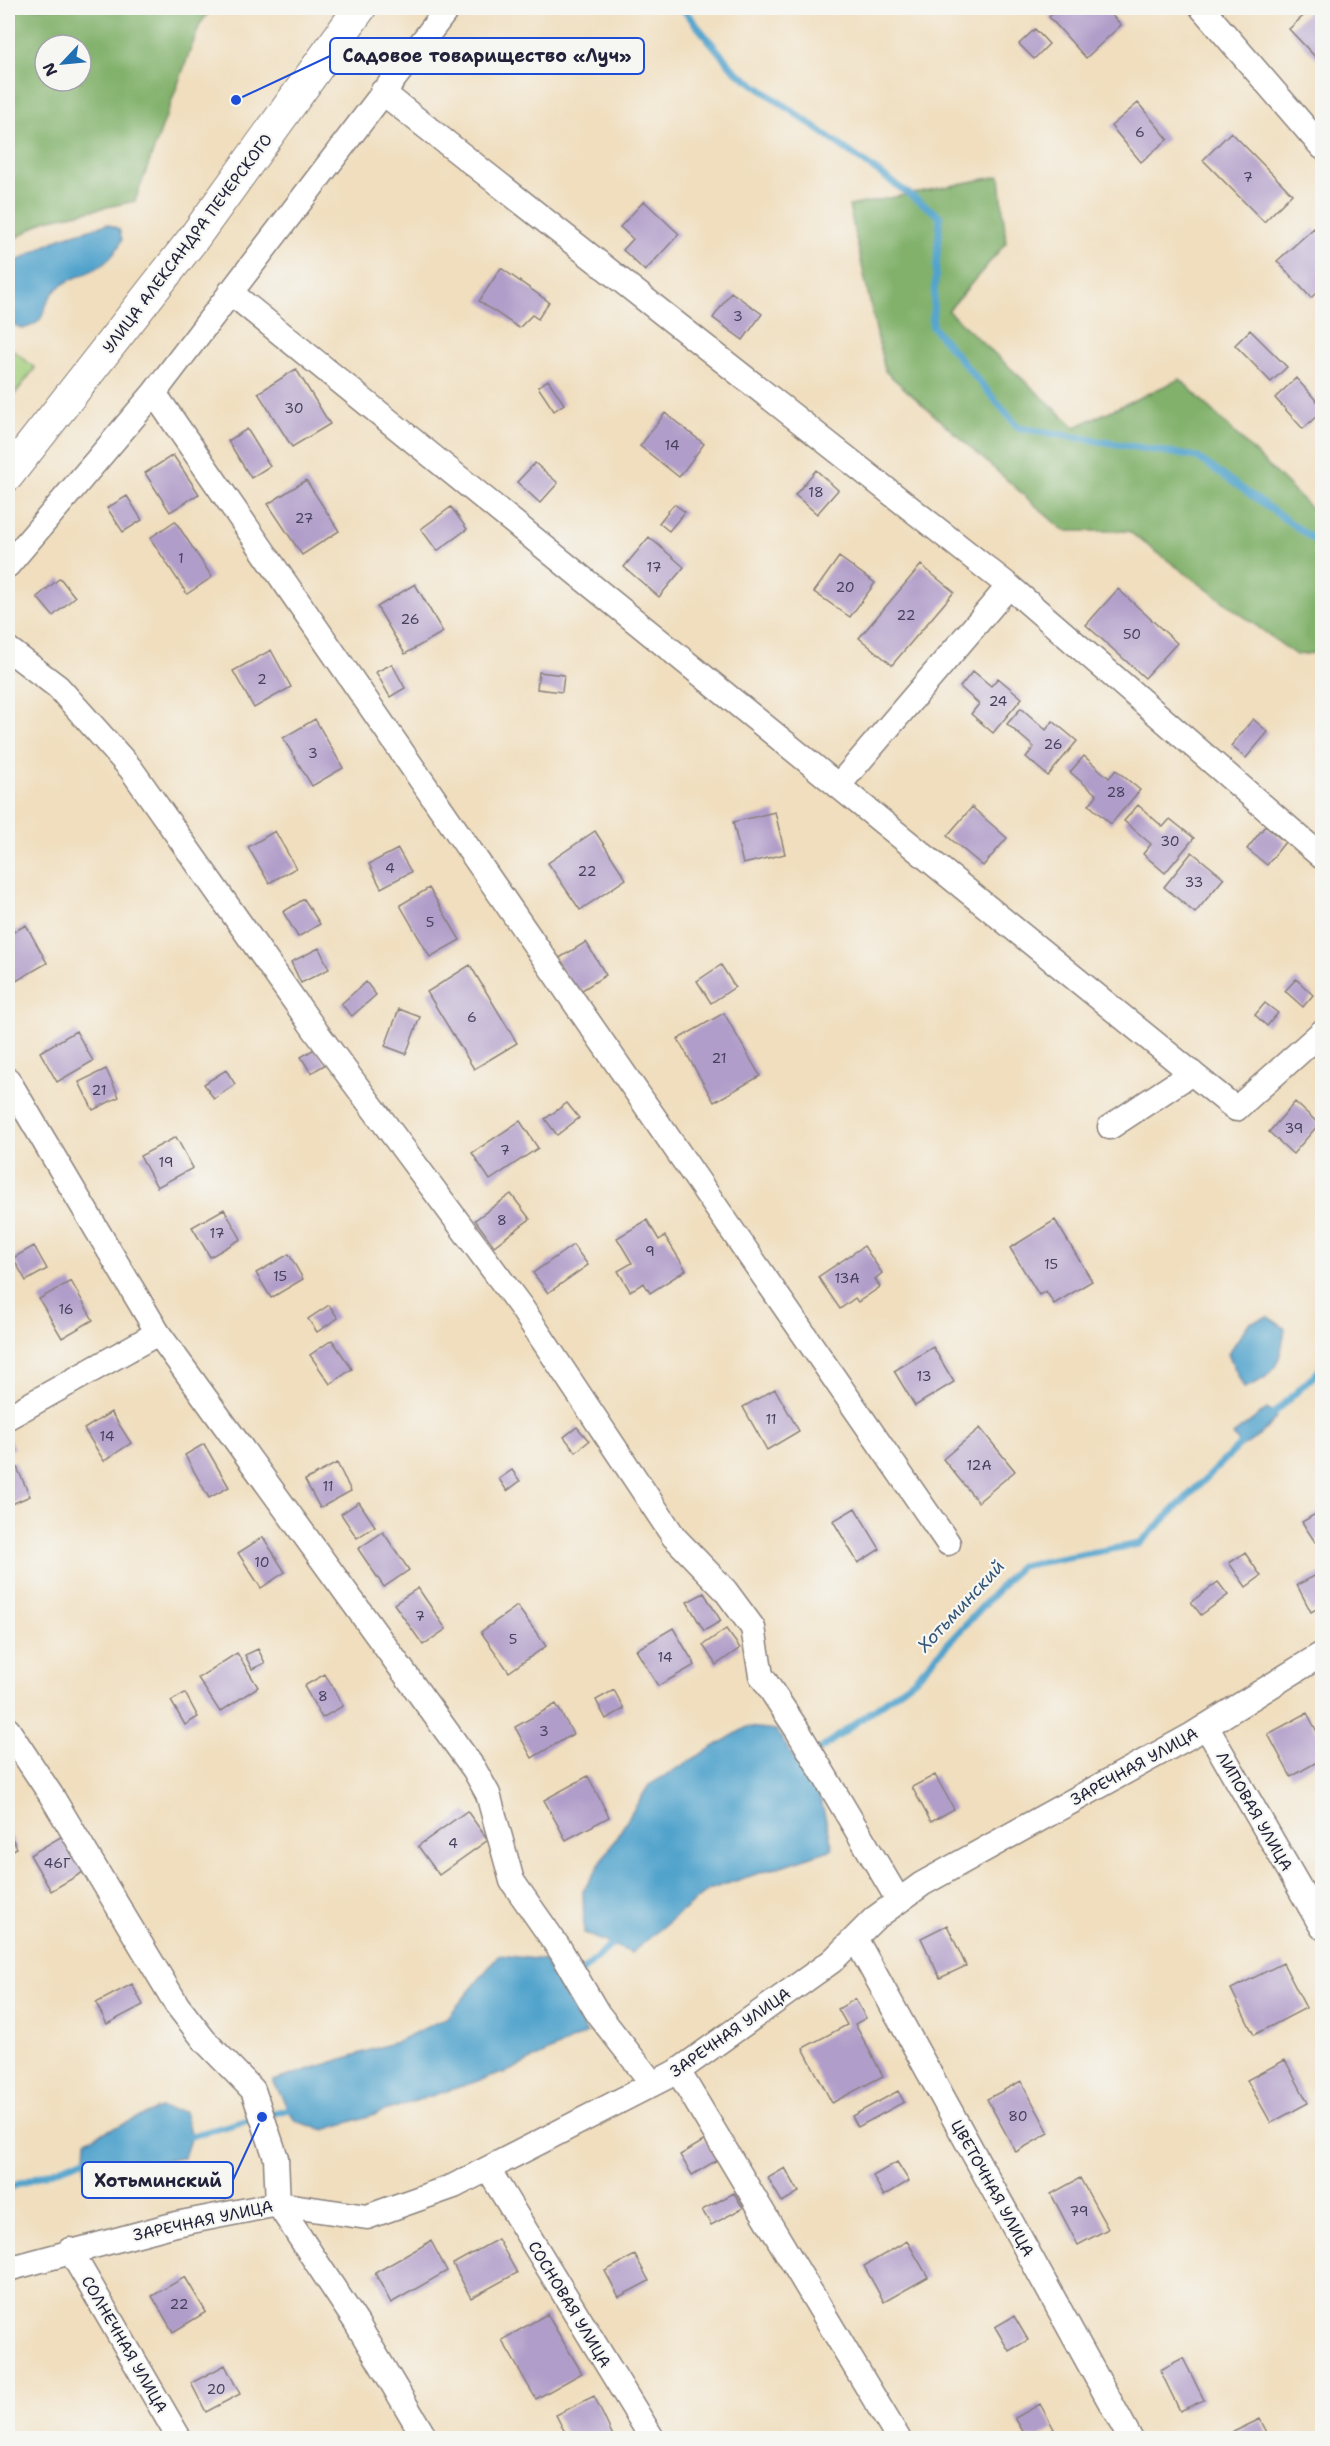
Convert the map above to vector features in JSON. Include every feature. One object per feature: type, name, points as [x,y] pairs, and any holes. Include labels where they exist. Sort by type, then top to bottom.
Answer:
[{"type":"main road","name":"УЛИЦА АЛЕКСАНДРА ПЕЧЕРСКОГО","points":[[8,475],[193,240],[360,8]]},
{"type":"street","points":[[8,565],[154,393],[448,8]]},
{"type":"street","points":[[1202,8],[1323,147]]},
{"type":"street","points":[[382,92],[1009,586],[1323,857]]},
{"type":"street","points":[[230,292],[1236,1109],[1323,1032]]},
{"type":"street","points":[[154,393],[948,1543]]},
{"type":"street","points":[[838,786],[1009,586]]},
{"type":"street","points":[[8,649],[58,687],[130,769],[315,1030],[521,1307],[674,1537],[725,1590],[753,1628],[761,1675],[798,1731],[899,1901]]},
{"type":"street","points":[[1110,1127],[1192,1074]]},
{"type":"street","points":[[8,1080],[158,1333],[474,1769],[488,1794],[512,1881],[561,1951],[598,2014],[653,2084]]},
{"type":"street","points":[[8,1417],[158,1333]]},
{"type":"street","name":"ЗАРЕЧНАЯ УЛИЦА","points":[[8,2269],[70,2250],[278,2204],[367,2217],[454,2186],[678,2071],[831,1961],[874,1919],[922,1884],[1206,1726],[1323,1654]]},
{"type":"street","name":"ЛИПОВАЯ УЛИЦА","points":[[1206,1726],[1323,1927]]},
{"type":"street","points":[[8,1730],[51,1795],[177,2005],[205,2041],[253,2090],[276,2158],[278,2204],[356,2322],[425,2439]]},
{"type":"street","name":"ЦВЕТОЧНАЯ УЛИЦА","points":[[855,1938],[1130,2439]]},
{"type":"street","points":[[678,2071],[898,2439]]},
{"type":"street","name":"СОСНОВАЯ УЛИЦА","points":[[488,2169],[652,2439]]},
{"type":"street","name":"СОЛНЕЧНАЯ УЛИЦА","points":[[70,2250],[179,2439]]},
{"type":"green space","points":[[8,8],[212,8],[200,24],[135,201],[46,220],[8,243]]},
{"type":"green space","points":[[1000,176],[1006,243],[948,311],[1075,427],[1180,379],[1322,519],[1322,652],[1296,655],[1128,531],[1064,531],[885,371],[849,206]]},
{"type":"green space","points":[[8,346],[35,368],[8,403]]},
{"type":"water","points":[[107,224],[119,229],[122,240],[107,261],[70,280],[53,293],[37,323],[22,329],[8,321],[8,266],[60,238]]},
{"type":"water","points":[[1268,1317],[1285,1328],[1279,1358],[1271,1372],[1264,1378],[1244,1388],[1228,1354],[1249,1323]]},
{"type":"water","points":[[1267,1409],[1277,1417],[1259,1436],[1242,1447],[1233,1435]]},
{"type":"water","points":[[747,1727],[776,1730],[821,1800],[833,1849],[708,1890],[631,1953],[584,1933],[583,1891],[649,1785]]},
{"type":"water","points":[[499,1955],[544,1960],[587,2033],[509,2071],[325,2130],[295,2121],[273,2081],[396,2042],[448,2017]]},
{"type":"water","points":[[160,2108],[184,2112],[191,2136],[184,2157],[84,2178],[86,2140]]},
{"type":"building","points":[[1059,8],[1105,8],[1121,25],[1086,58],[1049,17]]},
{"type":"building","points":[[1312,8],[1322,8],[1322,64],[1289,29]]},
{"type":"building","points":[[1035,29],[1049,44],[1034,59],[1019,44]]},
{"type":"building","points":[[1138,103],[1168,139],[1141,162],[1111,126]]},
{"type":"building","points":[[1231,132],[1292,194],[1264,222],[1203,160]]},
{"type":"building","points":[[644,201],[679,234],[645,271],[623,250],[633,239],[620,227]]},
{"type":"building","points":[[1314,228],[1322,237],[1322,287],[1311,298],[1277,261]]},
{"type":"building","points":[[501,268],[549,302],[538,319],[532,315],[519,328],[479,301]]},
{"type":"building","points":[[731,292],[762,314],[743,340],[713,318]]},
{"type":"building","points":[[1250,330],[1287,367],[1271,382],[1235,345]]},
{"type":"building","points":[[296,369],[330,424],[292,447],[258,393]]},
{"type":"building","points":[[1296,378],[1322,407],[1322,411],[1303,429],[1275,398]]},
{"type":"building","points":[[548,380],[564,404],[554,411],[538,387]]},
{"type":"building","points":[[665,413],[704,444],[679,477],[640,446]]},
{"type":"building","points":[[247,429],[270,466],[251,478],[228,441]]},
{"type":"building","points":[[173,455],[199,494],[170,512],[145,473]]},
{"type":"building","points":[[535,463],[558,483],[540,503],[517,482]]},
{"type":"building","points":[[816,470],[838,490],[817,514],[795,495]]},
{"type":"building","points":[[306,480],[339,531],[302,555],[268,504]]},
{"type":"building","points":[[127,496],[142,520],[123,532],[107,508]]},
{"type":"building","points":[[674,504],[685,512],[669,531],[659,523]]},
{"type":"building","points":[[451,507],[467,529],[437,551],[421,529]]},
{"type":"building","points":[[175,521],[212,577],[187,594],[150,538]]},
{"type":"building","points":[[649,537],[684,567],[659,597],[624,567]]},
{"type":"building","points":[[839,557],[875,583],[850,617],[814,592]]},
{"type":"building","points":[[921,565],[954,592],[892,665],[859,638]]},
{"type":"building","points":[[60,578],[75,597],[53,616],[37,597]]},
{"type":"building","points":[[415,584],[443,632],[405,654],[377,607]]},
{"type":"building","points":[[1118,589],[1177,643],[1145,678],[1086,625]]},
{"type":"building","points":[[271,650],[291,687],[254,708],[233,671]]},
{"type":"building","points":[[392,664],[405,688],[390,697],[376,672]]},
{"type":"building","points":[[973,671],[991,686],[998,678],[1022,698],[993,733],[971,714],[979,704],[960,687]]},
{"type":"building","points":[[539,672],[564,675],[562,692],[537,689]]},
{"type":"building","points":[[1021,708],[1046,730],[1053,721],[1077,741],[1048,776],[1026,757],[1034,747],[1007,724]]},
{"type":"building","points":[[315,719],[343,768],[312,786],[283,738]]},
{"type":"building","points":[[1253,719],[1268,732],[1246,758],[1231,746]]},
{"type":"building","points":[[1084,756],[1109,778],[1116,770],[1140,790],[1111,824],[1089,805],[1097,795],[1070,772]]},
{"type":"building","points":[[1138,805],[1163,827],[1170,819],[1194,838],[1165,873],[1143,854],[1151,844],[1124,821]]},
{"type":"building","points":[[972,807],[1007,838],[983,866],[947,836]]},
{"type":"building","points":[[775,812],[785,854],[743,864],[733,822]]},
{"type":"building","points":[[1265,826],[1285,842],[1267,865],[1247,849]]},
{"type":"building","points":[[275,831],[296,868],[269,883],[248,847]]},
{"type":"building","points":[[595,831],[626,879],[580,910],[548,863]]},
{"type":"building","points":[[398,849],[411,872],[381,888],[369,864]]},
{"type":"building","points":[[1192,852],[1224,878],[1195,913],[1164,887]]},
{"type":"building","points":[[429,888],[460,940],[430,957],[400,905]]},
{"type":"building","points":[[304,899],[320,924],[298,937],[283,912]]},
{"type":"building","points":[[26,925],[47,963],[11,984],[8,978],[8,935]]},
{"type":"building","points":[[586,942],[606,975],[576,994],[556,960]]},
{"type":"building","points":[[319,948],[329,969],[301,983],[291,962]]},
{"type":"building","points":[[470,965],[517,1043],[474,1069],[427,992]]},
{"type":"building","points":[[721,965],[735,987],[711,1003],[697,981]]},
{"type":"building","points":[[1296,979],[1313,995],[1303,1007],[1285,991]]},
{"type":"building","points":[[366,982],[376,995],[352,1016],[341,1004]]},
{"type":"building","points":[[1265,1003],[1278,1013],[1267,1026],[1255,1015]]},
{"type":"building","points":[[399,1009],[420,1017],[406,1054],[385,1046]]},
{"type":"building","points":[[724,1013],[760,1076],[714,1102],[678,1039]]},
{"type":"building","points":[[76,1031],[93,1061],[57,1082],[40,1052]]},
{"type":"building","points":[[316,1048],[326,1064],[311,1073],[301,1057]]},
{"type":"building","points":[[106,1069],[119,1097],[93,1110],[79,1082]]},
{"type":"building","points":[[226,1070],[235,1084],[214,1099],[204,1084]]},
{"type":"building","points":[[1295,1102],[1319,1124],[1293,1154],[1269,1132]]},
{"type":"building","points":[[567,1103],[579,1118],[557,1135],[545,1119]]},
{"type":"building","points":[[520,1121],[538,1148],[490,1180],[472,1153]]},
{"type":"building","points":[[176,1137],[193,1168],[157,1187],[140,1156]]},
{"type":"building","points":[[511,1194],[530,1219],[494,1246],[475,1220]]},
{"type":"building","points":[[224,1209],[241,1239],[210,1257],[192,1227]]},
{"type":"building","points":[[647,1220],[659,1240],[665,1236],[686,1270],[650,1293],[644,1283],[630,1291],[618,1271],[632,1263],[617,1238]]},
{"type":"building","points":[[1055,1220],[1092,1281],[1054,1304],[1046,1291],[1039,1295],[1010,1248]]},
{"type":"building","points":[[573,1245],[588,1265],[548,1293],[533,1273]]},
{"type":"building","points":[[34,1246],[47,1269],[26,1281],[13,1258]]},
{"type":"building","points":[[864,1246],[882,1273],[875,1279],[880,1287],[858,1302],[855,1298],[840,1309],[818,1277]]},
{"type":"building","points":[[289,1254],[303,1279],[271,1298],[256,1273]]},
{"type":"building","points":[[71,1281],[93,1320],[62,1338],[39,1299]]},
{"type":"building","points":[[329,1305],[338,1318],[317,1332],[308,1319]]},
{"type":"building","points":[[332,1340],[352,1369],[330,1384],[310,1355]]},
{"type":"building","points":[[933,1347],[954,1382],[915,1406],[894,1371]]},
{"type":"building","points":[[775,1389],[799,1431],[767,1450],[743,1407]]},
{"type":"building","points":[[111,1412],[131,1443],[104,1461],[84,1429]]},
{"type":"building","points":[[577,1427],[589,1441],[576,1452],[564,1437]]},
{"type":"building","points":[[980,1428],[1015,1471],[978,1502],[943,1459]]},
{"type":"building","points":[[8,1437],[14,1448],[8,1452]]},
{"type":"building","points":[[204,1444],[229,1487],[209,1498],[185,1455]]},
{"type":"building","points":[[14,1461],[30,1496],[12,1504],[8,1494],[8,1464]]},
{"type":"building","points":[[337,1463],[351,1491],[320,1508],[305,1480]]},
{"type":"building","points":[[512,1470],[520,1481],[507,1491],[499,1479]]},
{"type":"building","points":[[359,1502],[375,1526],[357,1538],[341,1514]]},
{"type":"building","points":[[855,1508],[880,1549],[858,1563],[833,1521]]},
{"type":"building","points":[[1322,1510],[1322,1537],[1315,1542],[1302,1522]]},
{"type":"building","points":[[383,1532],[409,1570],[384,1587],[358,1549]]},
{"type":"building","points":[[263,1537],[285,1572],[261,1588],[238,1553]]},
{"type":"building","points":[[1245,1553],[1261,1576],[1246,1587],[1229,1563]]},
{"type":"building","points":[[1322,1572],[1322,1606],[1311,1612],[1297,1585]]},
{"type":"building","points":[[1218,1582],[1228,1595],[1201,1615],[1191,1602]]},
{"type":"building","points":[[418,1588],[446,1629],[423,1645],[394,1604]]},
{"type":"building","points":[[704,1593],[721,1621],[704,1631],[687,1602]]},
{"type":"building","points":[[517,1606],[546,1646],[509,1672],[481,1632]]},
{"type":"building","points":[[673,1628],[695,1665],[658,1686],[636,1650]]},
{"type":"building","points":[[726,1629],[740,1648],[716,1665],[703,1645]]},
{"type":"building","points":[[258,1649],[265,1663],[252,1669],[245,1655]]},
{"type":"building","points":[[237,1653],[258,1687],[220,1712],[198,1678]]},
{"type":"building","points":[[325,1674],[343,1706],[322,1718],[304,1686]]},
{"type":"building","points":[[614,1690],[624,1709],[606,1719],[596,1700]]},
{"type":"building","points":[[185,1693],[198,1717],[185,1725],[171,1701]]},
{"type":"building","points":[[556,1704],[573,1734],[532,1758],[515,1727]]},
{"type":"building","points":[[1307,1713],[1322,1741],[1322,1759],[1291,1777],[1268,1734]]},
{"type":"building","points":[[935,1775],[954,1809],[931,1822],[912,1787]]},
{"type":"building","points":[[588,1776],[609,1817],[566,1840],[544,1800]]},
{"type":"building","points":[[467,1811],[488,1840],[439,1875],[418,1846]]},
{"type":"building","points":[[8,1831],[17,1848],[8,1853]]},
{"type":"building","points":[[64,1835],[85,1871],[51,1891],[30,1855]]},
{"type":"building","points":[[947,1925],[966,1966],[940,1978],[921,1938]]},
{"type":"building","points":[[1283,1963],[1306,2008],[1254,2035],[1231,1989]]},
{"type":"building","points":[[132,1984],[143,2005],[107,2024],[96,2003]]},
{"type":"building","points":[[855,1999],[866,2018],[855,2024],[883,2076],[832,2103],[803,2048],[847,2025],[838,2009]]},
{"type":"building","points":[[1285,2060],[1308,2103],[1271,2123],[1247,2080]]},
{"type":"building","points":[[1021,2081],[1049,2133],[1016,2152],[987,2099]]},
{"type":"building","points":[[898,2091],[904,2102],[858,2127],[852,2116]]},
{"type":"building","points":[[705,2140],[717,2160],[692,2175],[680,2155]]},
{"type":"building","points":[[897,2162],[909,2181],[884,2196],[873,2176]]},
{"type":"building","points":[[785,2168],[799,2192],[782,2202],[768,2178]]},
{"type":"building","points":[[1080,2178],[1108,2229],[1078,2245],[1051,2194]]},
{"type":"building","points":[[734,2193],[743,2208],[711,2225],[702,2210]]},
{"type":"building","points":[[498,2239],[517,2273],[471,2298],[453,2264]]},
{"type":"building","points":[[431,2241],[447,2271],[391,2303],[375,2273]]},
{"type":"building","points":[[907,2241],[928,2277],[884,2302],[864,2266]]},
{"type":"building","points":[[635,2255],[649,2281],[619,2297],[605,2271]]},
{"type":"building","points":[[185,2277],[206,2312],[173,2332],[152,2296]]},
{"type":"building","points":[[547,2314],[582,2373],[536,2399],[502,2340]]},
{"type":"building","points":[[1014,2316],[1028,2340],[1009,2351],[995,2327]]},
{"type":"building","points":[[1183,2358],[1204,2400],[1180,2411],[1160,2370]]},
{"type":"building","points":[[225,2365],[240,2394],[206,2412],[191,2383]]},
{"type":"building","points":[[594,2396],[614,2438],[568,2438],[556,2415]]},
{"type":"building","points":[[1040,2404],[1054,2429],[1038,2438],[1027,2438],[1015,2418]]},
{"type":"building","points":[[1260,2419],[1270,2438],[1221,2438]]},
{"type":"waterway","points":[[682,8],[734,70],[940,216],[932,326],[1019,428],[1197,457],[1322,545]]},
{"type":"waterway","name":"Хотьминский","points":[[1268,1419],[1322,1368]]},
{"type":"waterway","name":"Хотьминский","points":[[799,1765],[914,1680],[1020,1566],[1139,1544],[1246,1439]]},
{"type":"waterway","name":"Хотьминский","points":[[562,1990],[611,1945]]},
{"type":"waterway","name":"Хотьминский","points":[[191,2136],[289,2109]]},
{"type":"waterway","points":[[8,2188],[85,2159]]},
{"type":"place","name":"Садовое товарищество «Луч»","points":[[236,100]]},
{"type":"place","name":"Хотьминский","points":[[262,2117]]}]
